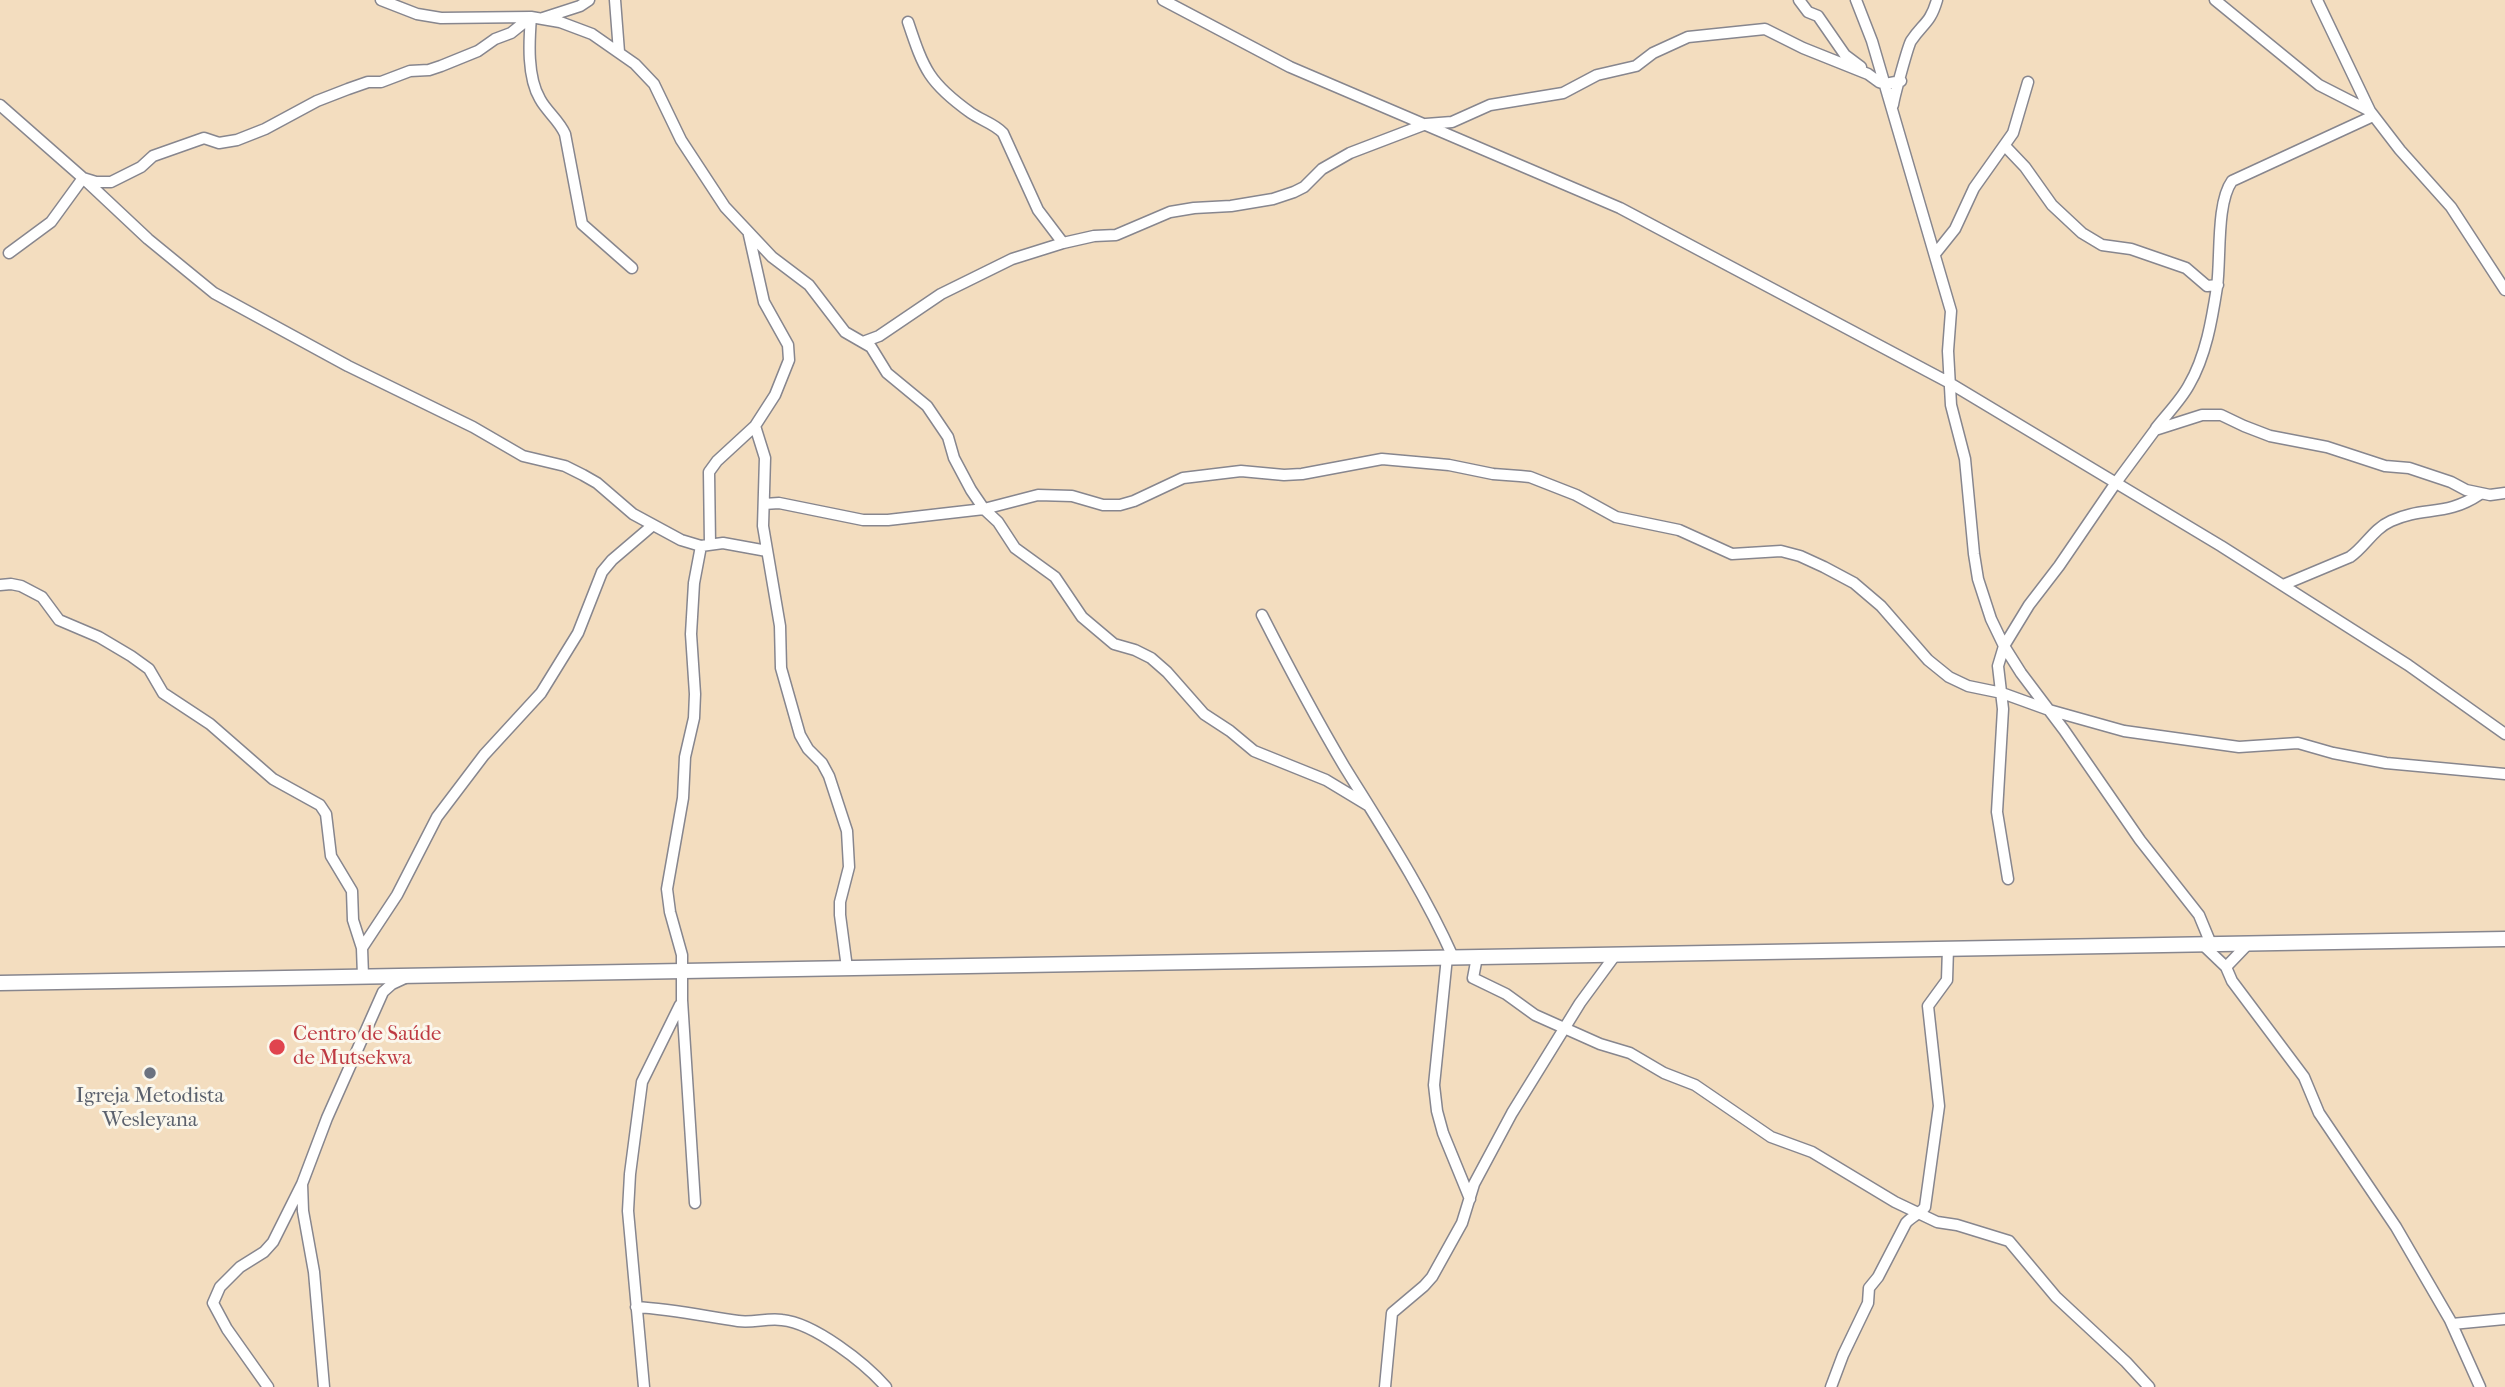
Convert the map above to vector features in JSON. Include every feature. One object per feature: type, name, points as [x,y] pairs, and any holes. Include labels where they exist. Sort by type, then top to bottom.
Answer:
[{"type":"street","points":[[381,0],[440,18],[536,18],[580,6],[589,0]]},
{"type":"street","points":[[615,0],[619,52]]},
{"type":"street","points":[[1163,0],[1290,66],[1620,208],[1948,382],[2283,585],[2408,665],[2505,734]]},
{"type":"street","points":[[1799,0],[1808,12],[1818,16],[1844,55],[1868,74]]},
{"type":"street","points":[[1856,0],[1885,83],[1951,310],[1948,382],[1965,459],[1978,579],[1991,619],[2004,646],[2140,840],[2199,915],[2206,944],[2226,967],[2232,981],[2304,1077],[2319,1113],[2396,1227],[2452,1324],[2480,1387]]},
{"type":"street","points":[[1893,110],[1910,42],[1930,19],[1937,0]]},
{"type":"street","points":[[2215,0],[2319,85],[2372,113]]},
{"type":"street","points":[[2317,0],[2372,113],[2400,150],[2451,207],[2505,290]]},
{"type":"street","points":[[536,18],[529,40],[536,92],[565,134],[582,224],[632,268]]},
{"type":"street","points":[[83,178],[111,181],[141,167],[153,156],[204,138],[219,143],[237,140],[348,89],[368,82],[381,82],[411,71],[429,70],[478,51],[536,18],[592,34],[619,52],[654,84],[673,126],[725,207],[779,263],[809,285],[845,332],[871,347],[887,373],[927,406],[937,418],[965,479],[984,509],[998,522],[1015,548],[1055,577],[1082,617],[1114,644],[1151,658],[1210,720],[1230,731],[1254,751],[1326,780],[1369,806]]},
{"type":"street","points":[[908,22],[922,65],[934,84],[981,120],[1003,133],[1038,210],[1063,243]]},
{"type":"street","points":[[863,342],[878,336],[942,294],[1012,259],[1063,243],[1094,236],[1116,235],[1170,212],[1273,199],[1304,187],[1322,169],[1350,153],[1426,124],[1452,122],[1490,105],[1563,93],[1597,75],[1636,66],[1653,53],[1688,37],[1765,29],[1885,83],[1900,81]]},
{"type":"street","points":[[1935,254],[1955,229],[1974,188],[2013,133],[2028,82]]},
{"type":"street","points":[[0,105],[156,247],[214,293],[348,366],[473,427],[523,456],[565,466],[583,474],[633,514],[681,540],[705,545],[723,543],[767,551]]},
{"type":"street","points":[[2008,879],[1997,812],[2003,709],[1998,666],[2004,646],[2029,605],[2115,484],[2189,386],[2208,333],[2218,285],[2222,218],[2227,188],[2232,181],[2372,113]]},
{"type":"street","points":[[2005,146],[2025,167],[2052,205],[2082,233],[2102,245],[2131,249],[2186,268],[2207,286],[2218,285]]},
{"type":"street","points":[[9,253],[51,222],[83,178]]},
{"type":"street","points":[[695,1203],[682,1000],[682,955],[667,890],[683,798],[685,757],[694,718],[691,634],[694,583],[705,545],[709,472],[717,461],[755,426],[775,396],[790,352],[764,302],[751,239],[746,229]]},
{"type":"street","points":[[2155,430],[2202,415],[2221,415],[2270,436],[2326,447],[2385,466],[2409,468],[2480,494],[2505,493]]},
{"type":"street","points":[[755,426],[765,458],[762,512],[780,626],[781,668],[795,719],[808,749],[822,763],[829,776],[847,831],[849,867],[840,902],[840,915],[848,968]]},
{"type":"street","points":[[764,504],[779,503],[863,520],[888,520],[984,509],[1052,494],[1072,496],[1103,505],[1120,505],[1183,478],[1241,471],[1302,474],[1382,459],[1449,465],[1493,474],[1530,477],[1576,495],[1616,517],[1679,530],[1731,554],[1781,551],[1801,556],[1854,583],[1881,606],[1928,660],[1949,677],[1968,686],[2002,693],[2049,710],[2123,731],[2239,747],[2298,743],[2333,753],[2386,762],[2505,774]]},
{"type":"street","points":[[2283,585],[2350,557],[2388,522],[2410,513],[2437,512],[2463,505],[2480,494]]},
{"type":"street","points":[[383,992],[379,982],[367,976],[360,957],[362,948],[397,895],[437,817],[484,755],[541,693],[578,633],[602,572],[653,524]]},
{"type":"street","points":[[0,585],[11,583],[21,586],[41,597],[59,620],[99,637],[131,656],[149,669],[163,693],[209,724],[273,779],[320,805],[326,814],[331,856],[352,891],[353,920],[362,948]]},
{"type":"street","points":[[1262,615],[1315,714],[1434,915],[1450,957],[1434,1085],[1443,1133],[1470,1199]]},
{"type":"street","points":[[0,983],[2505,939]]},
{"type":"street","points":[[2226,967],[2249,943]]},
{"type":"street","points":[[1831,1387],[1868,1303],[1869,1288],[1878,1278],[1906,1223],[1925,1208],[1939,1106],[1928,1006],[1947,980],[1948,948]]},
{"type":"street","points":[[1385,1387],[1392,1313],[1432,1277],[1462,1223],[1474,1184],[1512,1113],[1592,985],[1616,954]]},
{"type":"street","points":[[682,955],[701,970]]},
{"type":"street","points":[[1477,957],[1473,978],[1506,994],[1535,1015],[1630,1053],[1664,1073],[1695,1085],[1772,1137],[1812,1153],[1895,1202],[1937,1222],[1957,1225],[2010,1241],[2056,1297],[2149,1387]]},
{"type":"street","points":[[268,1387],[227,1329],[213,1303],[219,1287],[240,1267],[264,1252],[272,1242],[302,1184],[327,1118],[383,992],[409,976]]},
{"type":"street","points":[[644,1387],[628,1211],[630,1174],[642,1082],[682,1000]]},
{"type":"street","points":[[302,1184],[303,1211],[314,1272],[324,1387]]},
{"type":"street","points":[[636,1307],[671,1309],[740,1321],[783,1320],[797,1323],[850,1355],[876,1375],[886,1387]]},
{"type":"street","points":[[2452,1324],[2505,1319]]},
{"type":"place","name":"Centro de Saúde de Mutsekwa","points":[[277,1047]]},
{"type":"place","name":"Igreja Metodista Wesleyana","points":[[150,1073]]}]
